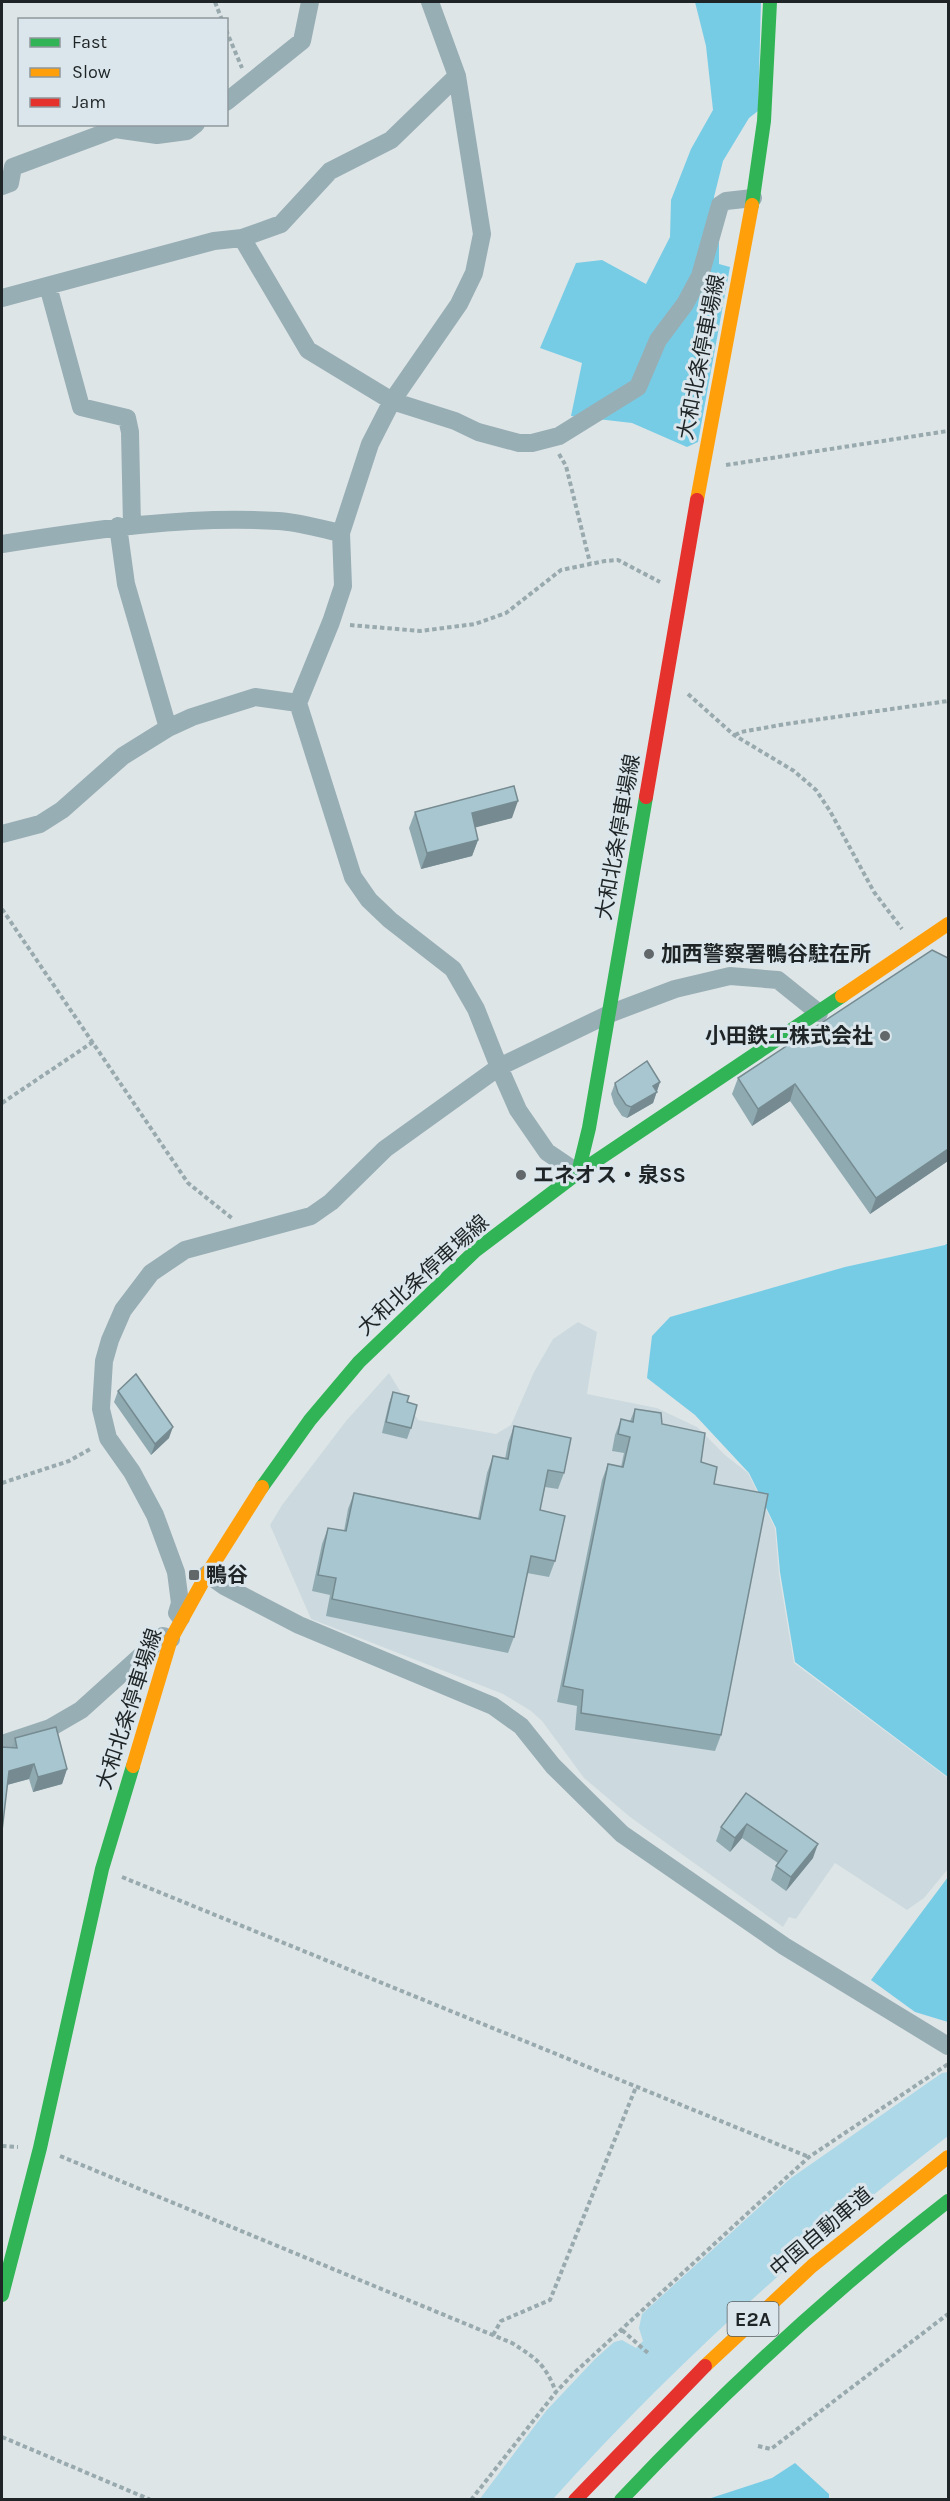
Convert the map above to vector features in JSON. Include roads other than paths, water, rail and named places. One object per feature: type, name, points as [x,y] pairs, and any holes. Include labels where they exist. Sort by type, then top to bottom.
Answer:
[{"type":"main road","name":"大和北条停車場線","points":[[2,2295],[40,2148],[102,1869],[171,1639],[207,1574],[264,1483],[310,1420],[358,1362],[475,1251],[578,1173],[590,1128],[702,468],[753,198],[764,121],[770,2]]},
{"type":"main road","points":[[578,1173],[819,1013],[948,924]]},
{"type":"main road","name":"中国自動車道","points":[[575,2499],[665,2403],[769,2304],[875,2213],[948,2157]]},
{"type":"main road","name":"E2A","points":[[621,2499],[685,2431],[795,2326],[894,2242],[948,2201]]},
{"type":"street","points":[[228,101],[302,41],[310,2]]},
{"type":"street","points":[[430,2],[457,76],[482,234],[474,273],[459,304],[392,401],[370,444],[341,533],[343,586],[298,703],[353,877],[369,900],[390,920],[453,969],[477,1009],[498,1067],[518,1110],[547,1152],[578,1173]]},
{"type":"street","points":[[2,298],[214,241],[242,238],[281,224],[330,171],[391,140],[457,76]]},
{"type":"street","points":[[2,186],[10,183],[13,167],[115,129],[157,135],[187,131],[193,126]]},
{"type":"street","points":[[242,238],[308,350],[392,401],[504,440],[532,443],[559,436],[638,387],[658,340],[685,304],[700,276],[720,205],[726,201],[753,198]]},
{"type":"street","points":[[48,286],[81,407],[127,418],[130,432],[125,526],[126,584],[168,728]]},
{"type":"street","points":[[2,544],[125,526],[239,520],[281,521],[341,533]]},
{"type":"street","points":[[2,834],[47,820],[62,810],[123,756],[168,728],[219,707],[255,697],[298,703]]},
{"type":"street","points":[[182,1618],[177,1613],[180,1603],[176,1572],[155,1515],[132,1472],[108,1438],[101,1409],[102,1380],[110,1340],[123,1311],[151,1273],[167,1260],[185,1250],[304,1219],[321,1210],[385,1149],[498,1067],[609,1014],[675,989],[730,976],[778,980],[819,1013]]},
{"type":"street","points":[[207,1574],[224,1586],[299,1625],[493,1706],[521,1726],[553,1766],[622,1834],[784,1946],[948,2046]]},
{"type":"street","points":[[2,1744],[50,1728],[81,1710],[156,1641],[163,1636],[171,1639]]},
{"type":"place","name":"加西警察署鴨谷駐在所","points":[[649,954]]},
{"type":"place","name":"小田鉄工株式会社","points":[[885,1036]]},
{"type":"place","name":"エネオス・泉SS","points":[[521,1175]]},
{"type":"place","name":"鴨谷","points":[[194,1575]]}]
